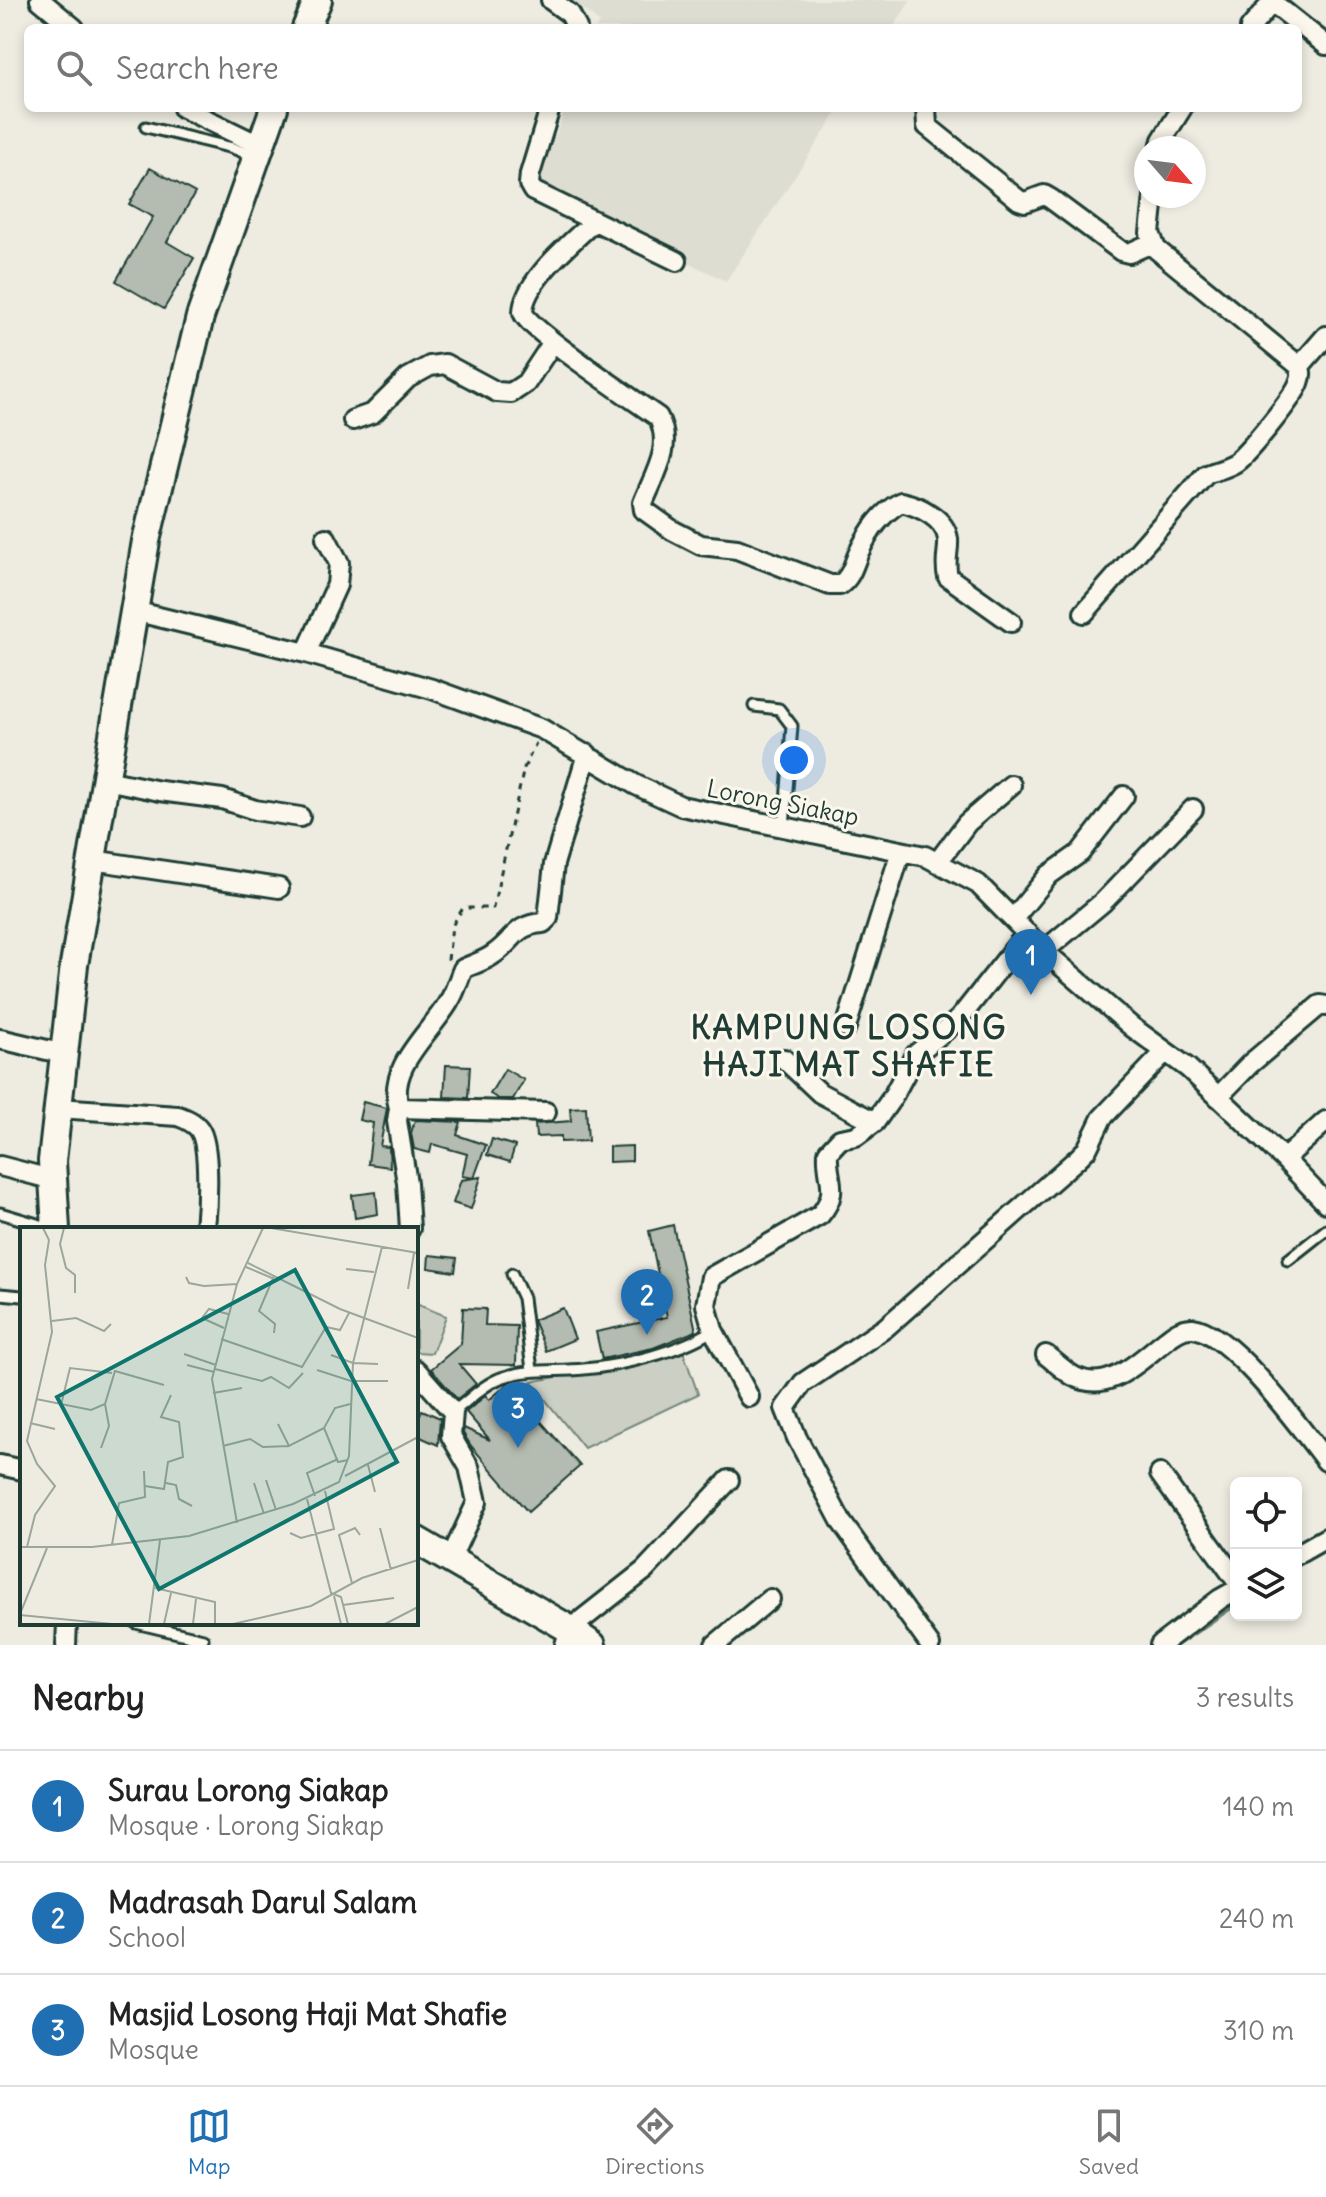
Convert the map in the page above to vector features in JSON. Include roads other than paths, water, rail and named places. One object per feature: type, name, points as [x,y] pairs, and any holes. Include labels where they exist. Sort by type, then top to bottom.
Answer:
[{"type":"street","points":[[40,0],[69,24]]},
{"type":"street","points":[[308,24],[318,0]]},
{"type":"street","points":[[551,0],[570,14],[575,24]]},
{"type":"street","points":[[1253,24],[1273,1],[1301,24]]},
{"type":"street","points":[[1302,25],[1326,45]]},
{"type":"street","points":[[190,112],[257,151]]},
{"type":"street","points":[[56,1227],[52,1161],[74,965],[146,541],[200,317],[272,112]]},
{"type":"street","points":[[549,112],[530,174],[529,184],[533,191],[677,261]]},
{"type":"street","points":[[926,112],[927,126],[1019,200],[1025,202],[1044,195],[1121,251],[1129,253],[1152,243]]},
{"type":"street","points":[[1164,136],[1180,112]]},
{"type":"street","points":[[1084,613],[1206,474],[1239,460],[1294,393],[1301,379],[1299,367],[1152,243],[1153,208]]},
{"type":"street","points":[[594,221],[547,267],[530,290],[523,312],[526,321],[658,417],[666,431],[666,445],[643,503],[644,510],[701,545],[737,549],[830,585],[840,585],[850,577],[871,530],[888,509],[901,502],[919,506],[938,521],[948,538],[944,562],[948,577],[1011,622]]},
{"type":"street","points":[[1299,367],[1326,336]]},
{"type":"street","points":[[353,420],[373,413],[408,378],[430,366],[445,364],[497,392],[511,393],[526,383],[553,342]]},
{"type":"street","points":[[306,653],[337,585],[339,563],[326,538]]},
{"type":"street","name":"Lorong Siakap","points":[[134,611],[306,653],[432,689],[542,729],[636,785],[681,806],[925,856],[978,884],[1044,951],[1132,1027],[1188,1068],[1326,1203]]},
{"type":"street","points":[[410,1227],[407,1183],[397,1121],[399,1108],[395,1095],[401,1069],[451,998],[463,969],[496,954],[515,932],[528,924],[543,923],[548,918],[554,864],[587,754]]},
{"type":"street","points":[[106,780],[222,799],[255,810],[300,817]]},
{"type":"street","points":[[937,863],[967,823],[1011,785]]},
{"type":"street","points":[[1013,919],[1049,875],[1080,853],[1124,796]]},
{"type":"street","points":[[1044,951],[1103,902],[1193,809]]},
{"type":"street","points":[[846,1027],[901,851]]},
{"type":"street","points":[[92,860],[279,888]]},
{"type":"street","points":[[749,1397],[713,1330],[706,1305],[711,1277],[820,1215],[831,1202],[833,1186],[827,1166],[828,1152],[840,1139],[856,1136],[875,1122],[915,1055],[959,1019],[1027,933]]},
{"type":"street","points":[[1218,1097],[1250,1064],[1320,1005],[1326,1006]]},
{"type":"street","points":[[0,1039],[64,1054]]},
{"type":"street","points":[[930,1645],[842,1523],[797,1438],[785,1408],[803,1383],[885,1328],[1077,1159],[1087,1149],[1102,1118],[1165,1052]]},
{"type":"street","points":[[784,1059],[820,1093],[875,1122]]},
{"type":"street","points":[[58,1108],[178,1116],[196,1125],[205,1143],[205,1227]]},
{"type":"street","points":[[399,1108],[546,1112]]},
{"type":"street","points":[[1284,1159],[1326,1121]]},
{"type":"street","points":[[0,1166],[54,1180]]},
{"type":"street","points":[[1046,1355],[1074,1377],[1093,1383],[1116,1378],[1175,1333],[1191,1327],[1209,1333],[1249,1366],[1326,1461]]},
{"type":"street","points":[[418,1372],[453,1412],[451,1436],[469,1467],[477,1502],[450,1560]]},
{"type":"street","points":[[0,1465],[20,1470]]},
{"type":"street","points":[[1160,1474],[1230,1572]]},
{"type":"street","points":[[567,1637],[645,1570],[729,1480]]},
{"type":"street","points":[[1302,1552],[1326,1538]]},
{"type":"street","points":[[418,1541],[567,1637],[592,1645]]},
{"type":"street","points":[[1160,1645],[1230,1593]]},
{"type":"street","points":[[715,1645],[770,1599]]},
{"type":"street","points":[[66,1645],[67,1625]]},
{"type":"lane","points":[[146,127],[257,151]]},
{"type":"lane","points":[[754,706],[779,709],[792,726],[784,827]]},
{"type":"lane","points":[[0,1213],[49,1227]]},
{"type":"lane","points":[[1288,1260],[1326,1230]]},
{"type":"lane","points":[[512,1274],[523,1298],[532,1370]]},
{"type":"lane","points":[[0,1294],[20,1296]]},
{"type":"lane","points":[[453,1412],[500,1378],[532,1370],[587,1369],[629,1360],[676,1349],[697,1341],[713,1330]]},
{"type":"lane","points":[[144,1625],[203,1639]]},
{"type":"waterway","points":[[1313,1556],[1326,1549]]},
{"type":"waterway","points":[[1176,1645],[1230,1608]]},
{"type":"place","name":"Surau Lorong Siakap","points":[[1031,995]]},
{"type":"place","name":"Madrasah Darul Salam","points":[[647,1335]]},
{"type":"place","name":"Masjid Losong Haji Mat Shafie","points":[[518,1448]]},
{"type":"district","name":"KAMPUNG LOSONG HAJI MAT SHAFIE","points":[[849,1046]]}]
